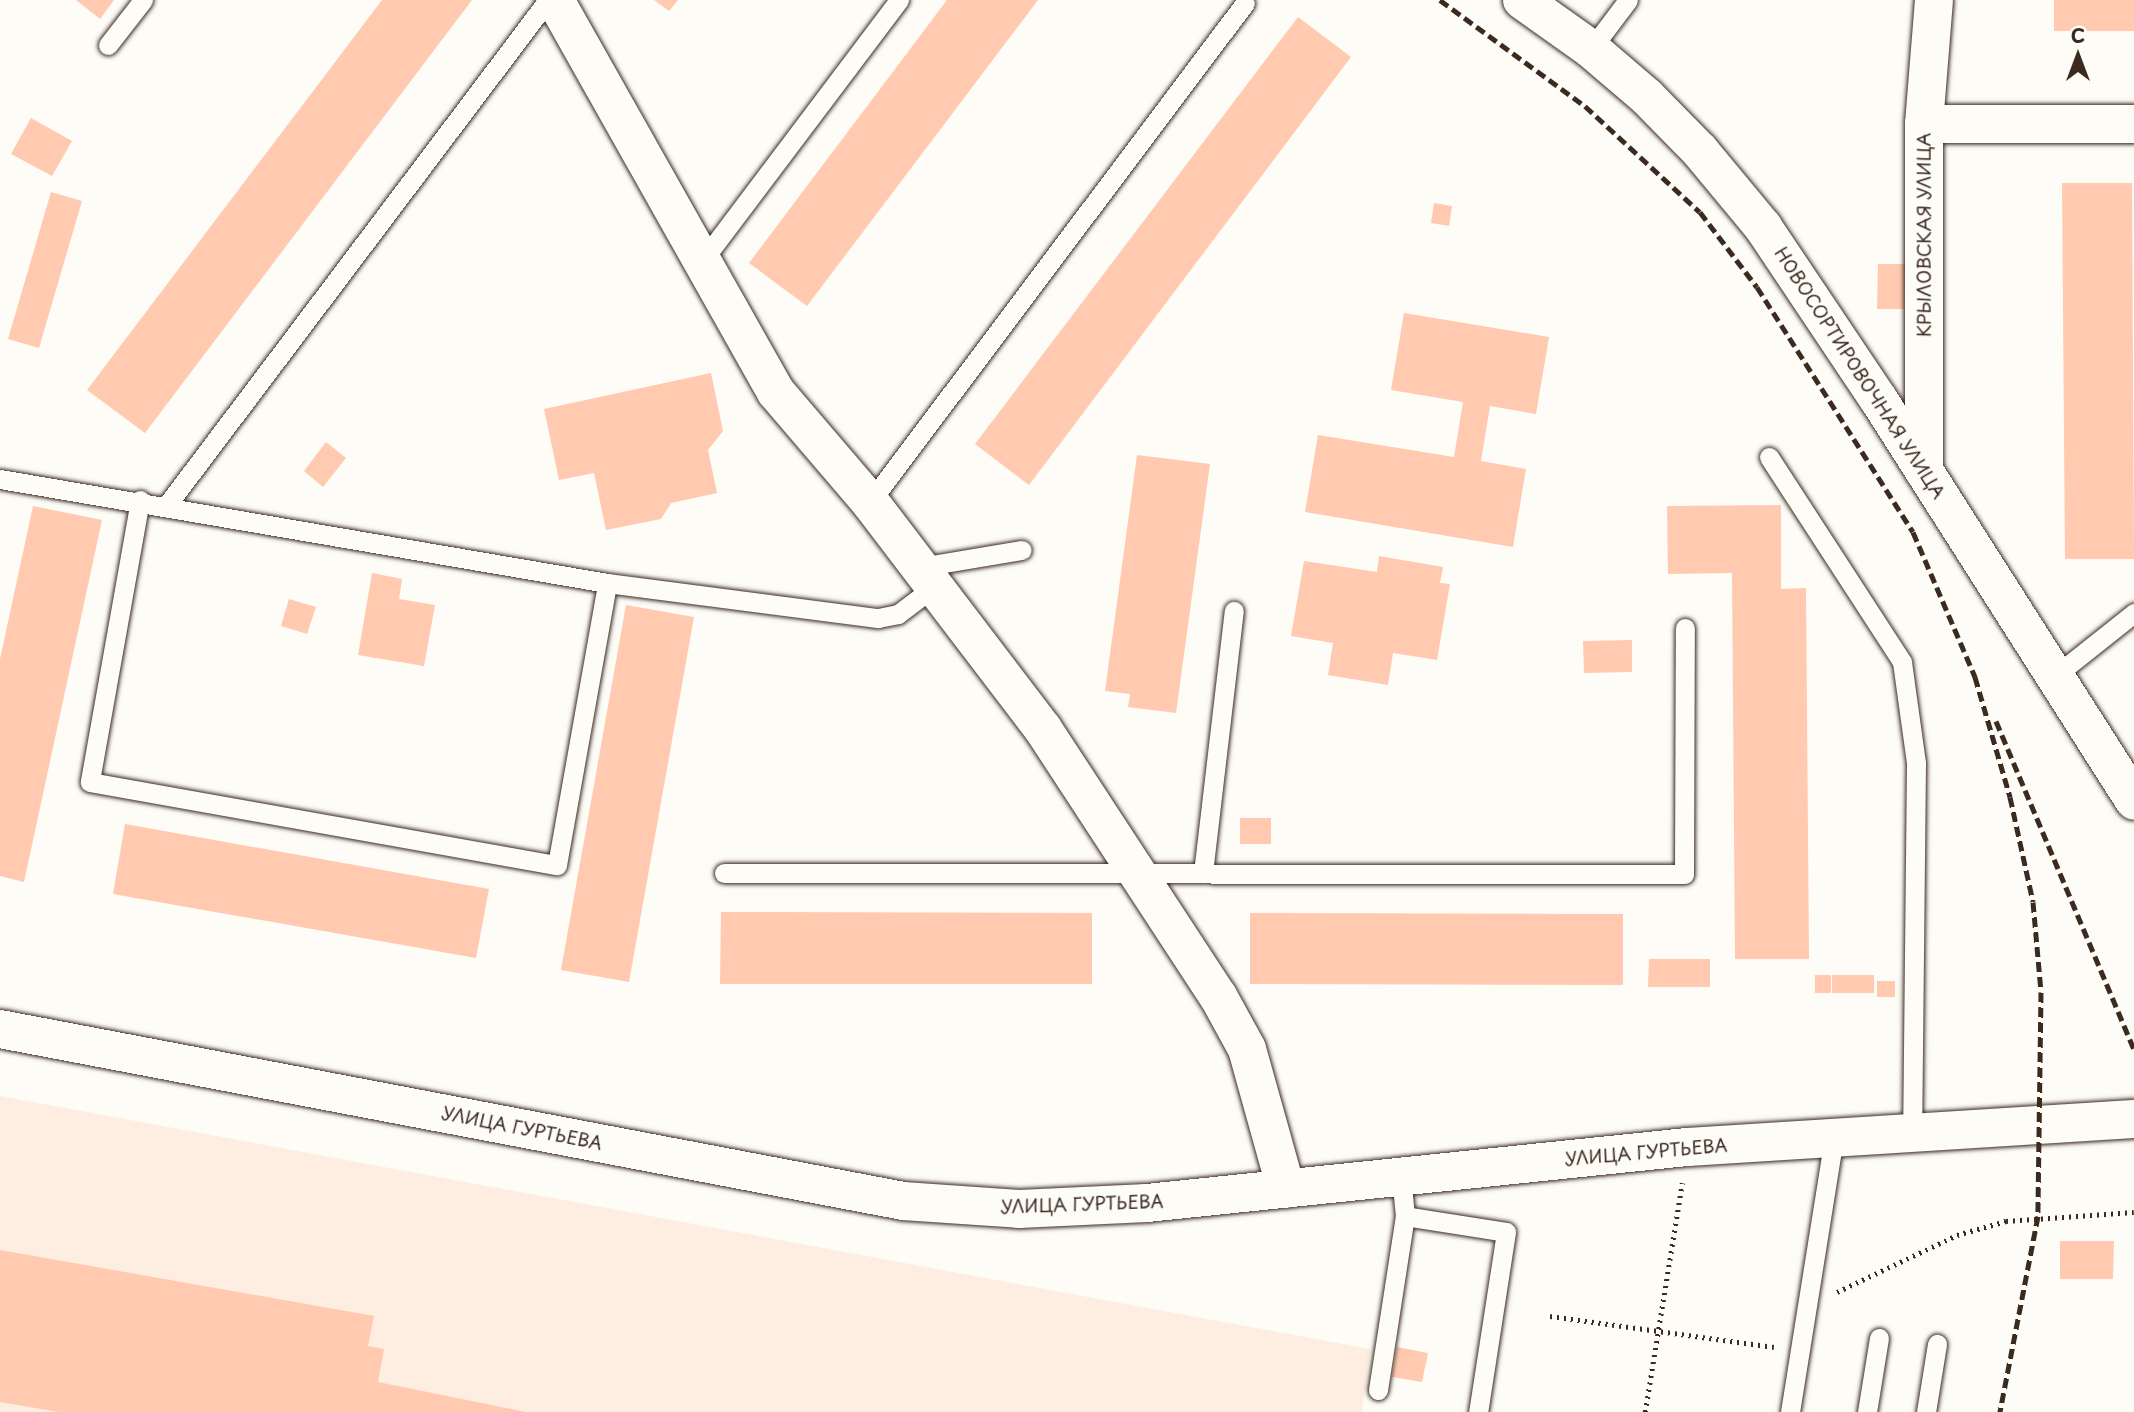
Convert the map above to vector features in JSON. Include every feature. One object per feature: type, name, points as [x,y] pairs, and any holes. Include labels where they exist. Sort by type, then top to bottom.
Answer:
[{"type":"street","points":[[555,0],[700,264],[776,392],[870,502],[1043,729],[1142,873],[1247,1049],[1286,1189]]},
{"type":"street","name":"НОВОСОРТИРОВОЧНАЯ УЛИЦА","points":[[1522,0],[1591,49],[1700,151],[1763,227],[2056,675],[2134,801]]},
{"type":"street","name":"КРЫЛОВСКАЯ УЛИЦА","points":[[1924,471],[1924,124],[1934,0]]},
{"type":"street","points":[[1924,124],[2134,124]]},
{"type":"street","name":"УЛИЦА ГУРТЬЕВА","points":[[0,1029],[904,1201],[1019,1209],[1286,1189],[1833,1137],[2134,1119]]},
{"type":"lane","points":[[108,46],[144,0]]},
{"type":"lane","points":[[167,505],[548,0]]},
{"type":"lane","points":[[700,264],[899,0]]},
{"type":"lane","points":[[1591,49],[1628,0]]},
{"type":"lane","points":[[870,502],[1245,3]]},
{"type":"lane","points":[[1769,457],[1902,662],[1916,763],[1912,1131]]},
{"type":"lane","points":[[0,480],[140,500],[607,583],[878,618],[898,614],[927,577],[1022,550]]},
{"type":"lane","points":[[140,500],[90,782],[558,865],[607,583]]},
{"type":"lane","points":[[1203,873],[1234,611]]},
{"type":"lane","points":[[2056,675],[2134,613]]},
{"type":"lane","points":[[724,873],[1684,874],[1685,628]]},
{"type":"lane","points":[[1790,1412],[1833,1137]]},
{"type":"lane","points":[[1378,1390],[1405,1216],[1401,1176]]},
{"type":"lane","points":[[1405,1216],[1506,1232],[1478,1412]]},
{"type":"lane","points":[[1867,1412],[1879,1338]]},
{"type":"lane","points":[[1926,1412],[1937,1344]]},
{"type":"path","points":[[1646,1412],[1682,1179]]},
{"type":"shaded area","points":[[0,1096],[1370,1349],[1362,1412],[0,1412]]},
{"type":"building","points":[[76,0],[114,0],[100,19]]},
{"type":"building","points":[[382,0],[472,0],[145,433],[87,390]]},
{"type":"building","points":[[654,0],[678,0],[669,11]]},
{"type":"building","points":[[947,0],[1038,0],[807,306],[749,263]]},
{"type":"building","points":[[2054,0],[2134,0],[2134,31],[2054,31]]},
{"type":"building","points":[[1298,17],[1351,57],[1029,485],[975,444]]},
{"type":"building","points":[[31,118],[72,141],[52,176],[11,154]]},
{"type":"building","points":[[2062,183],[2132,183],[2134,559],[2065,559]]},
{"type":"building","points":[[51,192],[82,201],[39,348],[8,339]]},
{"type":"building","points":[[1434,203],[1452,206],[1449,226],[1431,223]]},
{"type":"building","points":[[1878,264],[1905,264],[1904,309],[1877,309]]},
{"type":"building","points":[[1404,313],[1549,337],[1536,414],[1490,406],[1481,461],[1526,469],[1513,547],[1305,512],[1318,435],[1454,457],[1463,402],[1391,390]]},
{"type":"building","points":[[711,373],[723,431],[708,450],[717,493],[671,503],[661,519],[606,530],[594,473],[559,480],[544,409]]},
{"type":"building","points":[[326,442],[346,458],[323,487],[304,471]]},
{"type":"building","points":[[1137,455],[1210,464],[1176,713],[1128,707],[1130,694],[1105,691]]},
{"type":"building","points":[[1781,505],[1781,589],[1806,588],[1809,959],[1735,959],[1732,573],[1668,574],[1667,506]]},
{"type":"building","points":[[33,506],[102,520],[24,882],[0,876],[0,659]]},
{"type":"building","points":[[1379,556],[1443,567],[1440,583],[1450,584],[1437,660],[1393,653],[1388,685],[1328,675],[1333,643],[1291,636],[1304,561],[1377,572]]},
{"type":"building","points":[[372,573],[402,579],[399,599],[435,605],[424,666],[358,655]]},
{"type":"building","points":[[289,599],[316,607],[307,634],[281,626]]},
{"type":"building","points":[[626,605],[694,617],[629,982],[561,970]]},
{"type":"building","points":[[1632,640],[1632,672],[1584,673],[1583,641]]},
{"type":"building","points":[[1240,818],[1271,818],[1271,844],[1240,844]]},
{"type":"building","points":[[125,824],[489,889],[476,958],[113,894]]},
{"type":"building","points":[[721,912],[1092,913],[1092,984],[720,984]]},
{"type":"building","points":[[1250,913],[1623,914],[1623,985],[1250,984]]},
{"type":"building","points":[[1649,959],[1710,959],[1710,987],[1648,987]]},
{"type":"building","points":[[1815,975],[1831,975],[1831,993],[1815,993]]},
{"type":"building","points":[[1832,975],[1874,975],[1874,993],[1832,993]]},
{"type":"building","points":[[1877,981],[1895,981],[1895,997],[1877,997]]},
{"type":"building","points":[[2060,1241],[2114,1241],[2113,1279],[2060,1279]]},
{"type":"building","points":[[0,1250],[374,1316],[368,1346],[384,1349],[378,1382],[526,1412],[59,1412],[0,1402]]},
{"type":"building","points":[[1397,1347],[1428,1353],[1422,1382],[1392,1377]]},
{"type":"railway","points":[[1440,0],[1585,106],[1700,212],[1757,287],[1913,532],[1975,677],[2010,797],[2033,902],[2041,992],[2038,1216],[2000,1412]]},
{"type":"railway","points":[[1996,721],[2134,1049]]}]
